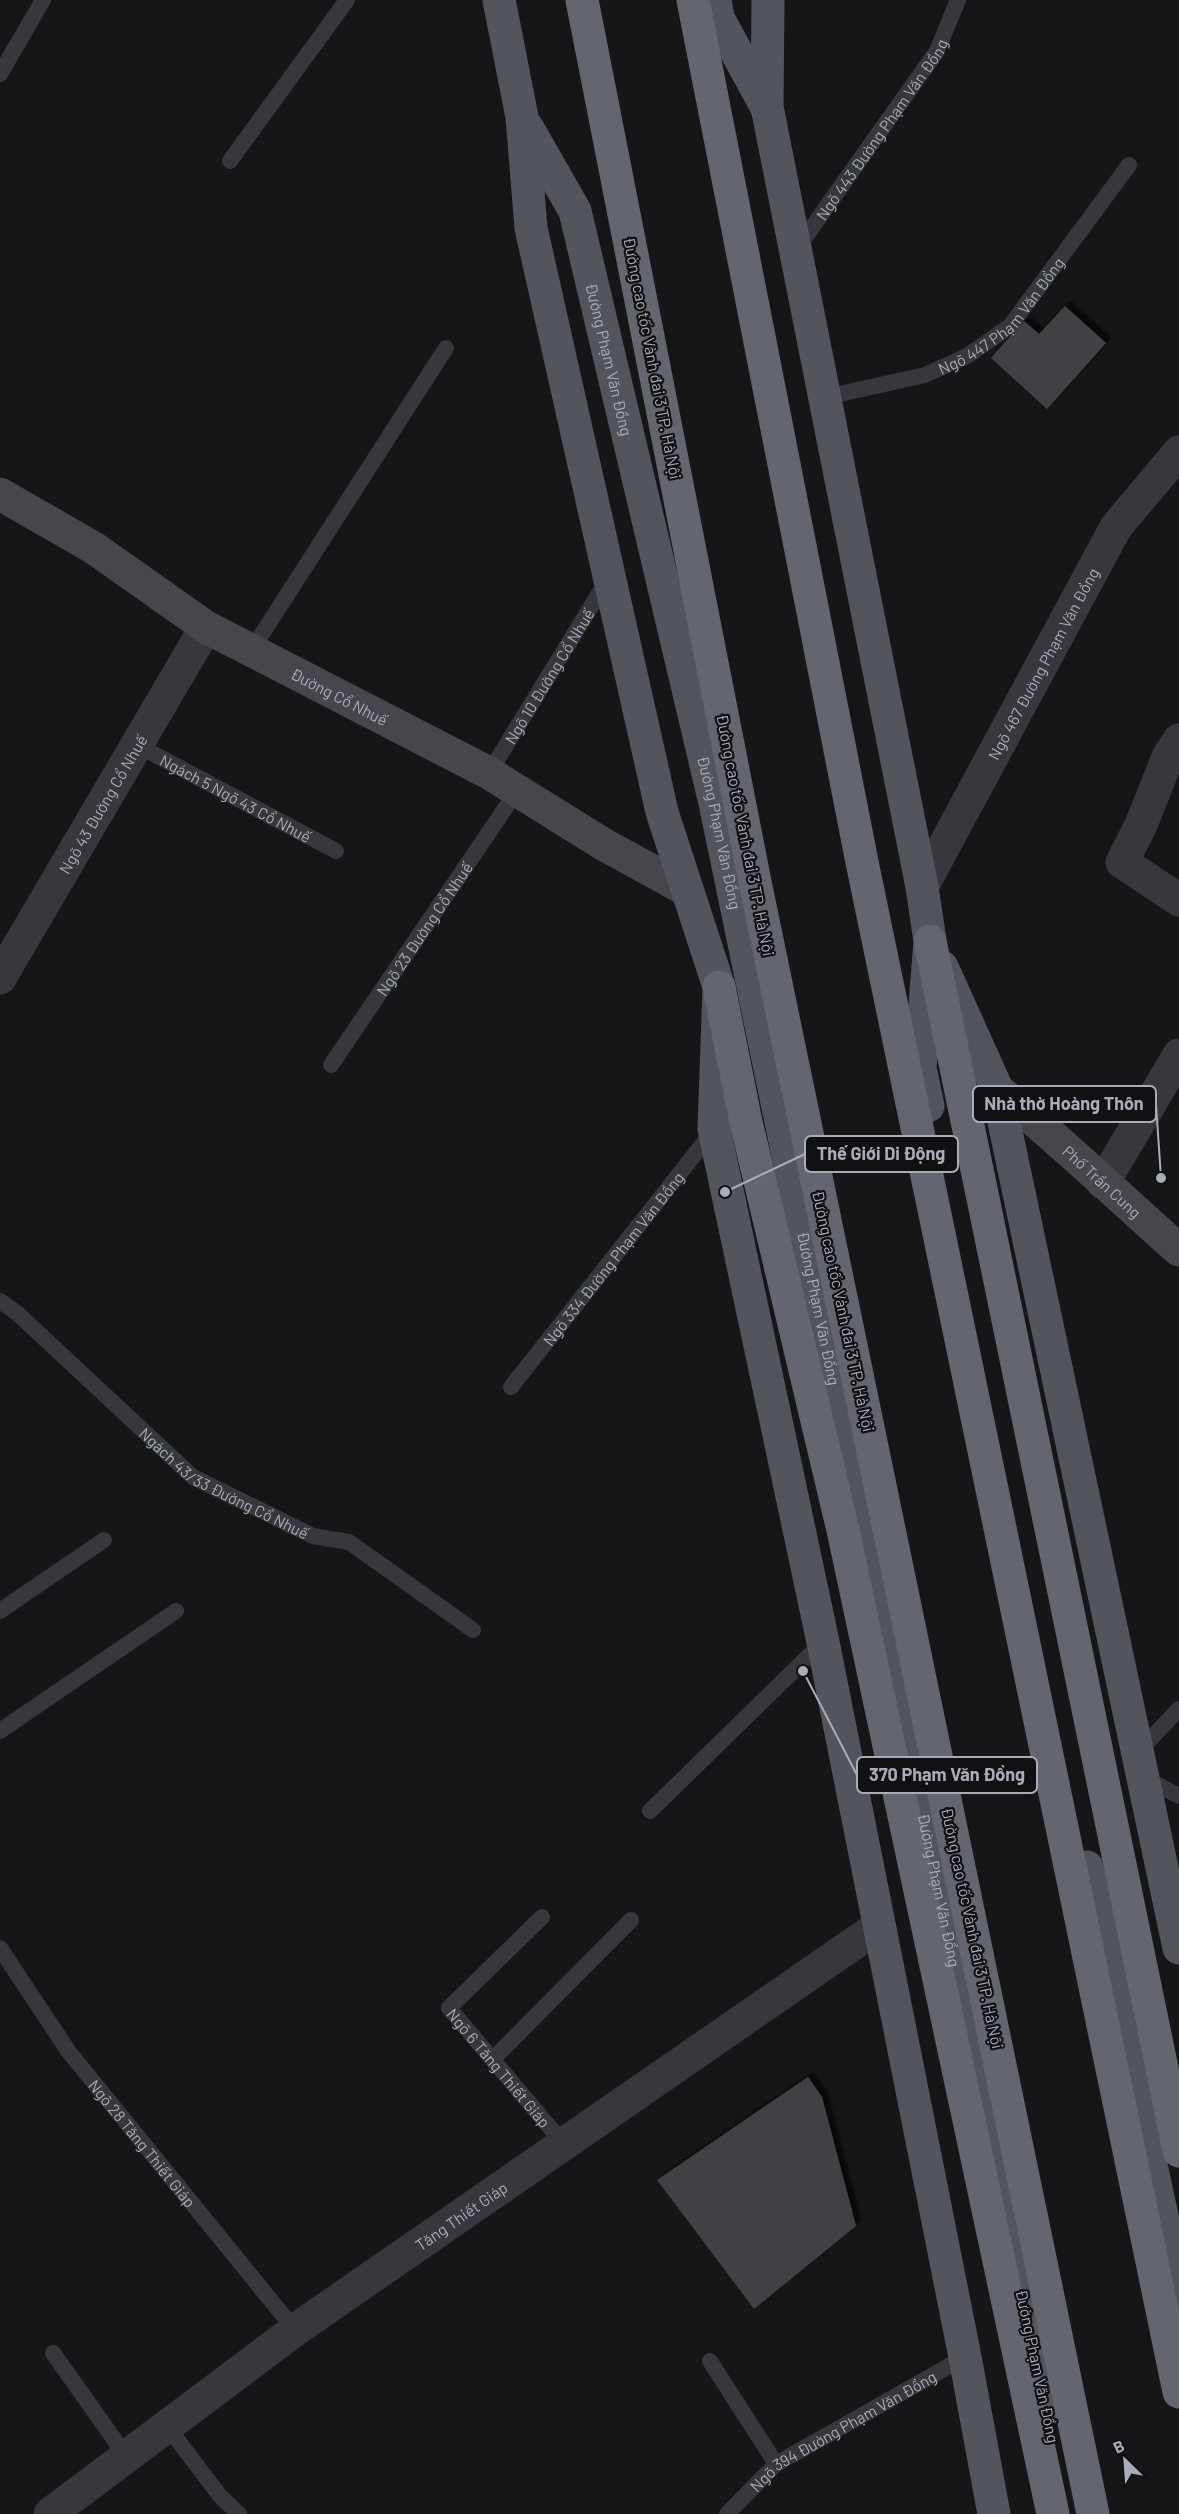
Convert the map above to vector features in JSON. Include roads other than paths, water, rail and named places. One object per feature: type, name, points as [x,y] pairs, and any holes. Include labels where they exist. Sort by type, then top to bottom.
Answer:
[{"type":"highway","name":"Đường cao tốc Vành đai 3 TP. Hà Nội","points":[[582,0],[755,882],[1093,2514]]},
{"type":"highway","points":[[693,0],[859,850],[1179,2392]]},
{"type":"highway","points":[[930,941],[1179,2151]]},
{"type":"highway","points":[[719,987],[746,1122],[843,1530],[1053,2514]]},
{"type":"main road","name":"Đường Phạm Văn Đồng","points":[[499,0],[522,117],[531,228],[609,578],[662,812],[685,889],[719,987],[714,1129],[823,1642],[994,2514]]},
{"type":"main road","points":[[715,0],[718,18],[766,107]]},
{"type":"main road","points":[[768,0],[766,107],[826,398],[922,887],[930,941],[920,1068],[1179,2295]]},
{"type":"main road","name":"Đường Phạm Văn Đồng","points":[[522,117],[575,211],[715,803],[1069,2514]]},
{"type":"main road","name":"Đường Cổ Nhuế","points":[[0,494],[94,548],[206,627],[489,773],[603,843],[685,889]]},
{"type":"main road","points":[[930,941],[997,1089],[1179,1948]]},
{"type":"main road","name":"Phố Trần Cung","points":[[997,1089],[1063,1143],[1103,1183],[1179,1250]]},
{"type":"street","name":"Ngõ 467 Đường Phạm Văn Đồng","points":[[922,887],[1116,527],[1179,452]]},
{"type":"street","name":"Ngõ 43 Đường Cổ Nhuế","points":[[0,978],[206,627]]},
{"type":"street","points":[[1179,740],[1168,757],[1141,825],[1122,862],[1179,900]]},
{"type":"street","points":[[1103,1183],[1179,1055]]},
{"type":"street","name":"Tăng Thiết Giáp","points":[[50,2514],[295,2330],[879,1926]]},
{"type":"lane","points":[[0,74],[43,0]]},
{"type":"lane","points":[[230,161],[347,0]]},
{"type":"lane","name":"Ngõ 443 Đường Phạm Văn Đồng","points":[[795,251],[937,51],[958,0]]},
{"type":"lane","name":"Ngõ 447 Phạm Văn Đồng","points":[[826,398],[924,375],[967,356],[1010,326],[1129,165]]},
{"type":"lane","points":[[251,651],[446,348]]},
{"type":"lane","name":"Ngõ 10 Đường Cổ Nhuế","points":[[489,773],[609,578]]},
{"type":"lane","name":"Ngách 5 Ngõ 43 Cổ Nhuế","points":[[137,745],[336,851]]},
{"type":"lane","name":"Ngõ 23 Đường Cổ Nhuế","points":[[331,1065],[517,791]]},
{"type":"lane","name":"Ngõ 334 Đường Phạm Văn Đồng","points":[[511,1387],[714,1129]]},
{"type":"lane","name":"Ngách 43/33 Đường Cổ Nhuế","points":[[0,1301],[18,1313],[193,1477],[313,1536],[349,1542],[473,1630]]},
{"type":"lane","points":[[0,1611],[104,1540]]},
{"type":"lane","points":[[0,1731],[176,1611]]},
{"type":"lane","points":[[650,1811],[823,1642]]},
{"type":"lane","points":[[1179,1709],[1140,1765],[1179,1796]]},
{"type":"lane","name":"Ngõ 6 Tăng Thiết Giáp","points":[[542,1917],[449,2008],[564,2144]]},
{"type":"lane","points":[[493,2059],[631,1920]]},
{"type":"lane","name":"Ngõ 28 Tăng Thiết Giáp","points":[[0,1948],[69,2052],[295,2330]]},
{"type":"lane","points":[[53,2353],[126,2456]]},
{"type":"lane","name":"Ngõ 394 Đường Phạm Văn Đồng","points":[[727,2514],[776,2464],[965,2357]]},
{"type":"lane","points":[[710,2361],[776,2464]]},
{"type":"lane","points":[[167,2426],[220,2496],[238,2514]]},
{"type":"place","name":"Nhà thờ Hoàng Thôn","points":[[1161,1178]]},
{"type":"place","name":"Thế Giới Di Động","points":[[725,1192]]},
{"type":"place","name":"370 Phạm Văn Đồng","points":[[803,1671]]}]
